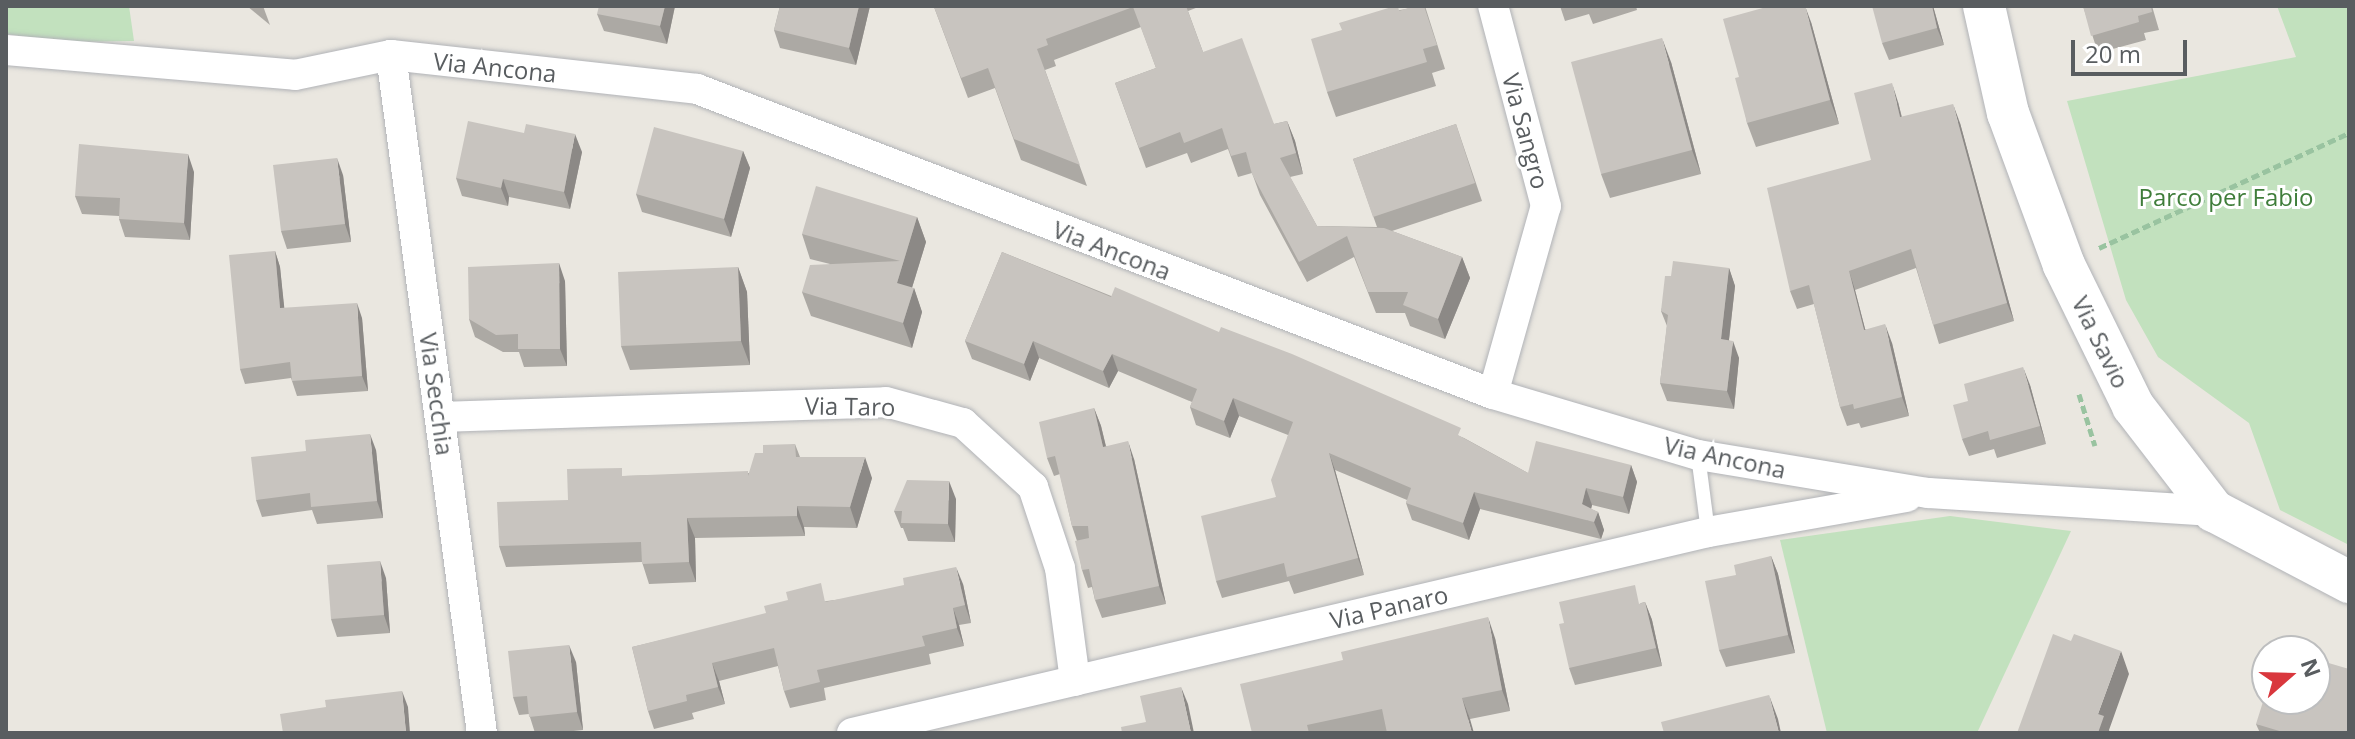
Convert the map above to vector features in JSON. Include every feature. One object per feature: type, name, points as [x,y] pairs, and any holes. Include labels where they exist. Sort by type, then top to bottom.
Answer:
[{"type":"street","name":"Via Sangro","points":[[1493,6],[1546,206],[1493,394]]},
{"type":"street","name":"Via Savio","points":[[1984,6],[2008,113],[2064,265],[2133,406],[2214,511],[2349,582]]},
{"type":"street","name":"Via Ancona","points":[[6,50],[295,75],[391,55],[697,89],[1493,394],[1698,455],[1928,493],[2214,511]]},
{"type":"street","name":"Via Secchia","points":[[391,55],[482,733]]},
{"type":"street","name":"Via Taro","points":[[440,417],[886,402],[963,423],[1033,487],[1060,568],[1075,681]]},
{"type":"street","name":"Via Panaro","points":[[852,733],[1708,532],[1928,493]]},
{"type":"lane","points":[[1698,455],[1708,532]]},
{"type":"path","points":[[2064,265],[2349,133]]},
{"type":"green space","points":[[6,6],[129,6],[134,41],[64,42],[6,34]]},
{"type":"green space","name":"Parco per Fabio","points":[[2277,6],[2349,6],[2349,545],[2280,510],[2249,423],[2158,357],[2126,300],[2067,101],[2296,57]]},
{"type":"green space","points":[[1950,516],[2071,531],[1977,733],[1827,733],[1780,540]]},
{"type":"building","points":[[599,6],[665,6],[660,26],[597,14]]},
{"type":"building","points":[[780,6],[859,6],[849,48],[774,30]]},
{"type":"building","points":[[1186,6],[1203,52],[1242,38],[1274,124],[1287,121],[1296,153],[1280,158],[1317,226],[1384,228],[1462,257],[1438,319],[1403,305],[1408,292],[1368,292],[1347,236],[1299,262],[1252,174],[1246,152],[1231,156],[1222,128],[1184,143],[1180,132],[1139,148],[1115,83],[1156,68],[1133,7],[1046,39],[1048,45],[1037,49],[1080,165],[1014,139],[988,68],[961,78],[934,7]]},
{"type":"building","points":[[1395,6],[1399,11],[1424,6],[1437,45],[1423,49],[1427,62],[1327,92],[1311,39],[1342,30],[1339,23]]},
{"type":"building","points":[[1770,6],[1805,6],[1830,100],[1747,123],[1735,78],[1739,77],[1723,19]]},
{"type":"building","points":[[1872,6],[1932,6],[1937,28],[1882,43]]},
{"type":"building","points":[[2083,6],[2151,6],[2152,12],[2138,16],[2139,22],[2091,36]]},
{"type":"building","points":[[1662,38],[1692,150],[1601,174],[1571,62]]},
{"type":"building","points":[[1892,83],[1900,117],[1953,104],[2007,303],[1933,325],[1911,249],[1849,271],[1864,330],[1885,324],[1902,397],[1854,409],[1853,404],[1840,407],[1809,285],[1790,291],[1767,188],[1871,160],[1854,93]]},
{"type":"building","points":[[468,121],[524,133],[526,124],[575,134],[564,192],[503,179],[501,188],[456,178]]},
{"type":"building","points":[[1456,124],[1475,183],[1373,217],[1353,159]]},
{"type":"building","points":[[654,127],[743,151],[724,219],[636,194]]},
{"type":"building","points":[[79,144],[188,154],[184,223],[119,219],[120,198],[75,196]]},
{"type":"building","points":[[337,158],[345,224],[281,231],[273,165]]},
{"type":"building","points":[[816,186],[917,217],[897,283],[914,288],[903,323],[802,292],[810,265],[900,261],[802,234]]},
{"type":"building","points":[[275,251],[280,308],[357,303],[362,376],[292,381],[290,362],[240,369],[229,255]]},
{"type":"building","points":[[1002,252],[1111,297],[1115,287],[1219,332],[1221,327],[1292,354],[1461,428],[1458,435],[1528,473],[1536,441],[1631,465],[1623,497],[1586,488],[1582,504],[1598,512],[1594,522],[1474,492],[1463,523],[1406,503],[1411,488],[1329,453],[1358,558],[1287,577],[1284,563],[1216,581],[1201,516],[1276,497],[1271,480],[1293,422],[1233,398],[1224,421],[1190,407],[1197,389],[1112,354],[1103,371],[1033,341],[1024,364],[965,341]]},
{"type":"building","points":[[1673,261],[1729,268],[1721,339],[1733,341],[1727,391],[1660,383],[1668,315],[1661,311],[1665,276],[1671,276]]},
{"type":"building","points":[[559,263],[560,349],[518,349],[518,334],[496,335],[469,319],[468,267]]},
{"type":"building","points":[[738,267],[741,341],[621,346],[618,272]]},
{"type":"building","points":[[2023,367],[2040,426],[1990,440],[1988,431],[1962,439],[1953,405],[1968,401],[1964,384]]},
{"type":"building","points":[[1094,408],[1103,447],[1128,441],[1159,586],[1095,600],[1089,569],[1082,570],[1075,541],[1089,538],[1088,526],[1072,526],[1055,456],[1047,458],[1039,422]]},
{"type":"building","points":[[370,434],[377,501],[311,507],[310,493],[256,500],[251,457],[306,451],[305,440]]},
{"type":"building","points":[[795,444],[796,457],[865,457],[850,507],[797,506],[797,516],[687,518],[689,562],[642,564],[641,542],[499,546],[497,502],[568,500],[567,469],[622,468],[622,476],[748,471],[748,476],[755,453],[763,453],[763,445]]},
{"type":"building","points":[[907,480],[949,481],[948,524],[901,523],[902,511],[894,511]]},
{"type":"building","points":[[1771,556],[1788,635],[1719,650],[1705,581],[1736,575],[1734,565]]},
{"type":"building","points":[[380,561],[384,615],[331,619],[327,565]]},
{"type":"building","points":[[956,567],[965,605],[953,608],[957,628],[922,636],[925,646],[817,670],[820,682],[784,691],[774,648],[712,663],[718,687],[686,695],[687,701],[648,711],[632,647],[766,613],[764,606],[788,600],[786,592],[821,583],[825,602],[904,585],[903,578]]},
{"type":"building","points":[[1635,585],[1639,604],[1645,602],[1656,648],[1569,668],[1559,624],[1564,623],[1559,602]]},
{"type":"building","points":[[1488,617],[1502,690],[1462,698],[1472,733],[1387,733],[1382,709],[1307,725],[1309,733],[1252,733],[1240,684],[1343,660],[1341,652]]},
{"type":"building","points":[[2053,634],[2071,641],[2074,634],[2121,651],[2098,714],[2104,716],[2098,733],[2017,733]]},
{"type":"building","points":[[569,645],[577,712],[529,717],[527,696],[513,697],[508,651]]},
{"type":"building","points":[[2331,664],[2349,669],[2349,733],[2286,733],[2256,724],[2259,715],[2331,715]]},
{"type":"building","points":[[1181,687],[1191,733],[1122,733],[1121,727],[1146,722],[1140,696]]},
{"type":"building","points":[[402,691],[406,733],[283,733],[280,714],[326,707],[325,700]]},
{"type":"building","points":[[1769,695],[1779,733],[1664,733],[1661,722]]}]
